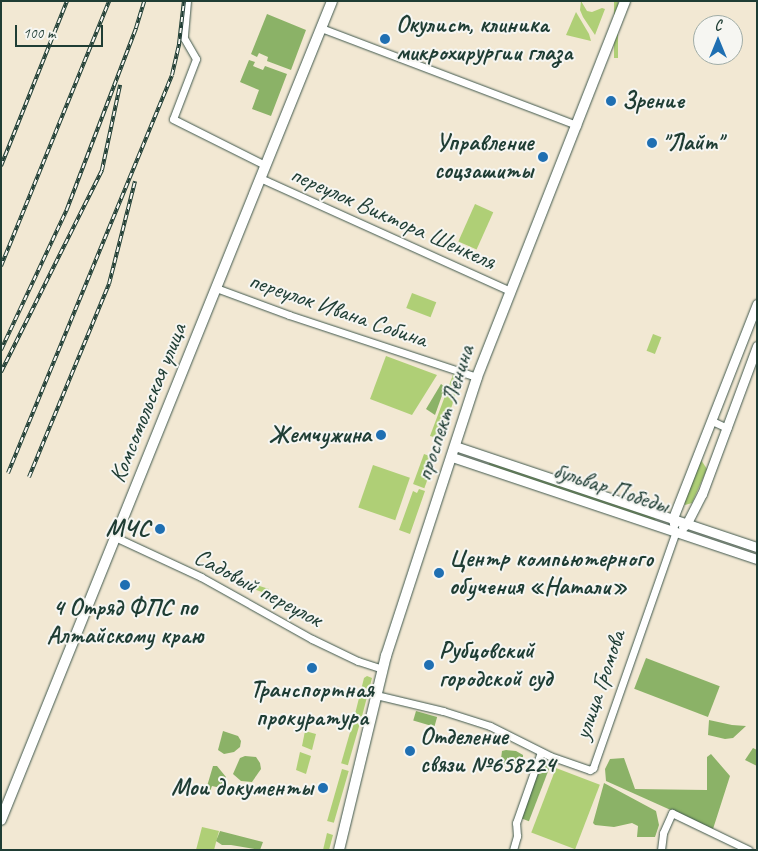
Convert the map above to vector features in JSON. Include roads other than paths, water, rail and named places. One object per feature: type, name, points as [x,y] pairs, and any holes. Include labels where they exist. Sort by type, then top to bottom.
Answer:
[{"type":"main road","name":"Комсомольская улица","points":[[1,820],[332,1]]},
{"type":"main road","name":"проспект Ленина","points":[[339,850],[383,669],[477,377],[625,1]]},
{"type":"street","points":[[187,1],[184,38],[196,59],[173,119],[265,165]]},
{"type":"street","points":[[321,28],[577,125]]},
{"type":"street","name":"переулок Виктора Шенкеля","points":[[260,178],[510,291]]},
{"type":"street","name":"переулок Ивана Собина","points":[[216,288],[289,315],[477,377]]},
{"type":"street","points":[[757,304],[755,315],[673,518],[676,531],[687,523],[702,494],[757,346]]},
{"type":"street","points":[[712,421],[727,428]]},
{"type":"street","name":"бульвар Победы","points":[[455,446],[757,547]]},
{"type":"street","name":"бульвар Победы","points":[[452,457],[757,559]]},
{"type":"street","name":"улица Громова","points":[[541,752],[585,770],[593,768],[676,531]]},
{"type":"street","name":"Садовый переулок","points":[[115,537],[201,578],[320,643],[358,661],[383,669]]},
{"type":"street","points":[[376,695],[443,711],[490,726],[541,752],[516,823],[517,836],[513,850]]},
{"type":"street","points":[[661,850],[663,833],[672,814],[749,850]]},
{"type":"railway","points":[[1,166],[67,1]]},
{"type":"railway","points":[[1,266],[109,1]]},
{"type":"railway","points":[[1,350],[67,209],[136,28],[144,1]]},
{"type":"railway","points":[[8,473],[172,75],[179,44],[184,1]]},
{"type":"railway","points":[[1,372],[102,170],[120,85]]},
{"type":"railway","points":[[29,477],[109,284],[135,181]]},
{"type":"place","name":"Окулист, клиника микрохирургии глаза","points":[[385,39]]},
{"type":"place","name":"Зрение","points":[[611,101]]},
{"type":"place","name":"\"Лайт\"","points":[[652,143]]},
{"type":"place","name":"Управление соцзашиты","points":[[543,157]]},
{"type":"place","name":"Жемчужина","points":[[381,435]]},
{"type":"place","name":"МЧС","points":[[160,529]]},
{"type":"place","name":"Центр компьютерного обучения «Натали»","points":[[439,573]]},
{"type":"place","name":"4 Отряд ФПС по Алтайскому краю","points":[[125,585]]},
{"type":"place","name":"Рубцовский городской суд","points":[[429,665]]},
{"type":"place","name":"Транспортная прокуратура","points":[[312,668]]},
{"type":"place","name":"Отделение связи №658224","points":[[410,751]]},
{"type":"place","name":"Мои документы","points":[[323,788]]}]
